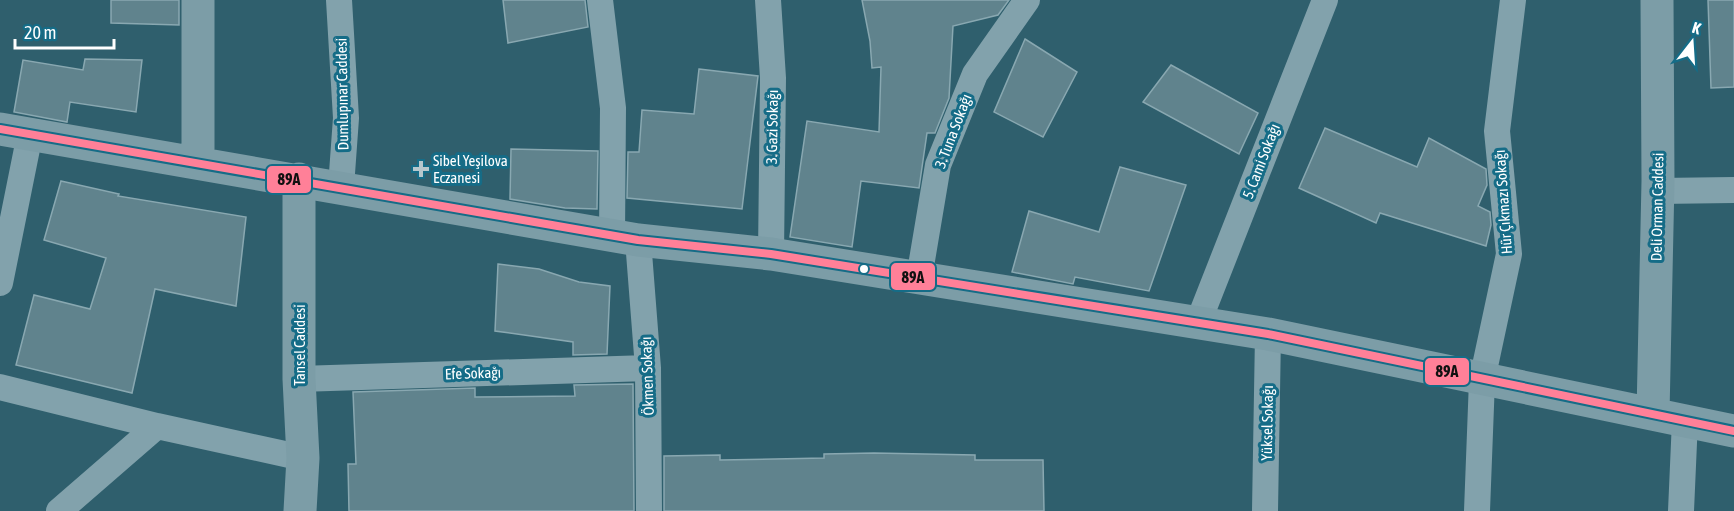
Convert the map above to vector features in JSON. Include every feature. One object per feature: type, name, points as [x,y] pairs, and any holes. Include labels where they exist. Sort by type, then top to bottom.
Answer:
[{"type":"street","points":[[198,0],[198,162]]},
{"type":"street","name":"Dumlupınar Caddesi","points":[[339,0],[346,118],[341,187]]},
{"type":"street","name":"Ökmen Sokağı","points":[[600,0],[625,238],[648,368],[649,511]]},
{"type":"street","name":"3. Gazi Sokağı","points":[[768,0],[772,78],[771,254]]},
{"type":"street","name":"3. Tuna Sokağı","points":[[919,278],[938,165],[975,74],[1027,0]]},
{"type":"street","name":"5. Cami Sokağı","points":[[1198,323],[1325,0]]},
{"type":"street","name":"Hür Çıkmazı Sokağı","points":[[1476,511],[1482,380],[1509,254],[1497,131],[1513,0]]},
{"type":"street","name":"Deli Orman Caddesi","points":[[1653,414],[1658,191],[1657,0]]},
{"type":"street","points":[[0,283],[15,131],[625,238],[771,254],[1268,334],[1734,431]]},
{"type":"street","name":"Tansel Caddesi","points":[[299,179],[299,379],[303,458],[300,511]]},
{"type":"street","points":[[1658,191],[1734,190]]},
{"type":"street","name":"Yüksel Sokağı","points":[[1265,511],[1268,334]]},
{"type":"street","name":"Efe Sokağı","points":[[299,379],[648,368]]},
{"type":"street","points":[[0,387],[157,426],[303,458]]},
{"type":"street","points":[[1681,511],[1685,420]]},
{"type":"street","points":[[59,511],[157,426]]},
{"type":"building","points":[[111,0],[179,0],[179,25],[111,23]]},
{"type":"building","points":[[503,0],[585,0],[588,27],[508,43]]},
{"type":"building","points":[[862,0],[1009,0],[998,15],[953,26],[949,98],[935,133],[927,133],[919,188],[861,181],[852,247],[790,237],[807,121],[879,132],[881,67],[872,68],[870,41]]},
{"type":"building","points":[[1708,0],[1734,0],[1734,87],[1711,88]]},
{"type":"building","points":[[1025,39],[1077,72],[1043,137],[994,112]]},
{"type":"building","points":[[85,59],[142,60],[136,112],[70,102],[67,122],[14,112],[23,60],[83,70]]},
{"type":"building","points":[[1171,65],[1258,113],[1239,154],[1143,102]]},
{"type":"building","points":[[699,69],[758,76],[742,209],[627,198],[628,152],[639,152],[642,110],[694,114]]},
{"type":"building","points":[[1325,128],[1417,167],[1429,138],[1486,169],[1487,185],[1478,206],[1490,212],[1491,225],[1486,246],[1380,213],[1376,223],[1299,188]]},
{"type":"building","points":[[511,149],[598,151],[597,209],[565,208],[510,199]]},
{"type":"building","points":[[1120,167],[1186,185],[1149,291],[1075,277],[1073,284],[1012,272],[1029,211],[1099,232]]},
{"type":"building","points":[[61,181],[119,194],[118,196],[246,217],[236,306],[155,289],[132,393],[16,365],[34,295],[90,309],[106,258],[44,240]]},
{"type":"building","points":[[498,264],[539,269],[579,282],[610,286],[607,354],[573,355],[573,342],[495,331]]},
{"type":"building","points":[[633,384],[634,511],[349,511],[348,464],[356,464],[353,392],[475,388],[475,397],[575,396],[574,385]]},
{"type":"building","points":[[824,454],[975,455],[975,460],[1043,460],[1044,511],[664,511],[664,456],[720,455],[720,460],[824,458]]},
{"type":"transit line","name":"89A","points":[[0,129],[638,240],[771,254],[1268,334],[1734,431]]},
{"type":"place","name":"Sibel Yeşilova Eczanesi","points":[[421,169]]}]
